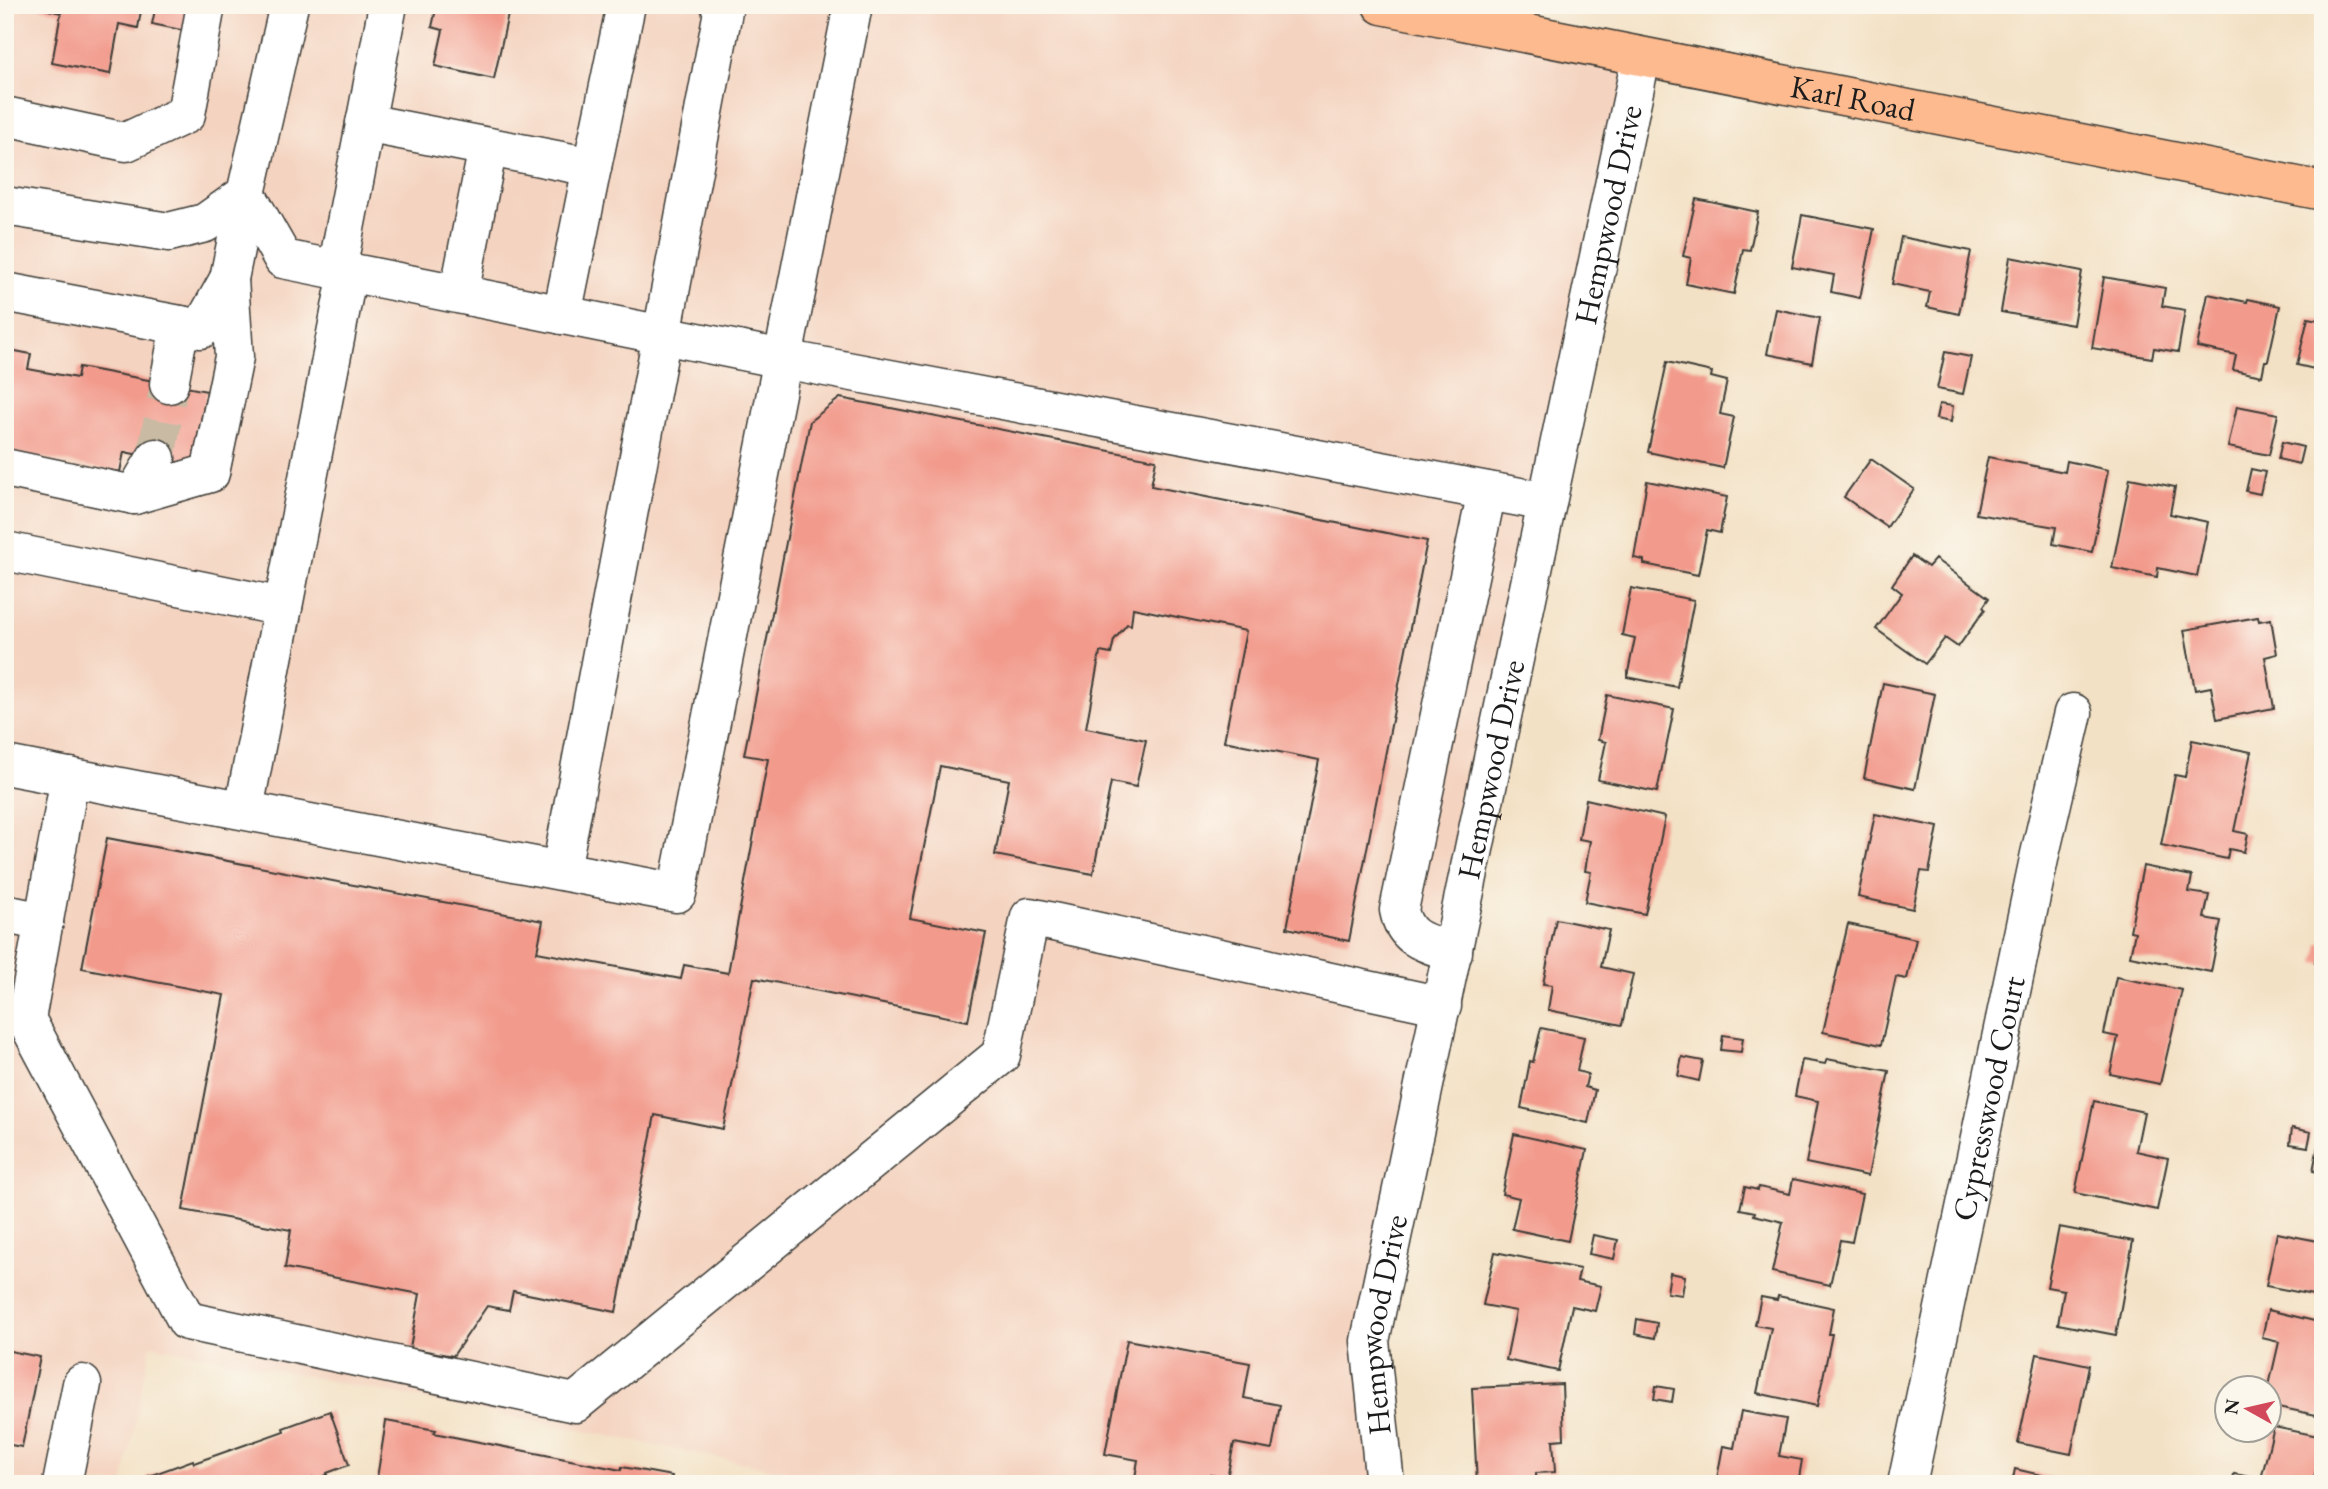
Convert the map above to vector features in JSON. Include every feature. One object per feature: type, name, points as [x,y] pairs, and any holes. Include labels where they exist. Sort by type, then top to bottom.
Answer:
[{"type":"main road","name":"Karl Road","points":[[1382,5],[2323,191]]},
{"type":"street","points":[[5,116],[126,142],[186,114],[206,5]]},
{"type":"street","points":[[5,468],[134,495],[210,473],[234,357],[229,279],[289,5]]},
{"type":"street","points":[[244,809],[283,607],[343,271],[365,123],[388,5]]},
{"type":"street","points":[[562,315],[626,5]]},
{"type":"street","points":[[561,870],[724,6],[720,5]]},
{"type":"street","points":[[5,765],[677,893],[853,5]]},
{"type":"street","name":"Hempwood Drive","points":[[1385,1484],[1370,1341],[1641,58]]},
{"type":"street","points":[[365,123],[592,167]]},
{"type":"street","points":[[459,294],[488,147]]},
{"type":"street","points":[[5,206],[169,232],[205,223],[246,194]]},
{"type":"street","points":[[246,194],[283,259],[783,359],[1547,502]]},
{"type":"street","points":[[5,292],[201,330],[229,279]]},
{"type":"street","points":[[169,384],[180,325]]},
{"type":"street","points":[[134,495],[156,458]]},
{"type":"street","points":[[1453,952],[1412,936],[1401,922],[1399,910],[1488,491]]},
{"type":"street","points":[[5,551],[283,607]]},
{"type":"street","name":"Cypresswood Court","points":[[1907,1484],[2040,853],[2073,713]]},
{"type":"street","points":[[70,777],[26,1019],[187,1321],[575,1403],[1001,1055],[1030,917],[1442,1006]]},
{"type":"street","points":[[5,914],[44,922]]},
{"type":"street","points":[[62,1484],[82,1384]]},
{"type":"shaded area","points":[[5,5],[1399,5],[1641,58],[1391,1247],[1378,1484],[849,1484],[151,1345],[123,1484],[5,1484]]},
{"type":"building","points":[[29,5],[142,5],[138,28],[119,24],[110,74],[52,63],[61,13]]},
{"type":"building","points":[[156,5],[197,5],[191,32],[152,24]]},
{"type":"building","points":[[448,5],[510,5],[494,79],[435,66],[443,30],[432,27],[436,9],[447,12]]},
{"type":"building","points":[[1696,199],[1758,212],[1750,250],[1743,249],[1734,294],[1686,284],[1691,258],[1683,256]]},
{"type":"building","points":[[1802,215],[1874,229],[1860,298],[1831,292],[1834,275],[1792,267]]},
{"type":"building","points":[[1901,237],[1971,251],[1959,314],[1927,307],[1930,292],[1892,284]]},
{"type":"building","points":[[2010,257],[2082,271],[2073,325],[2001,312]]},
{"type":"building","points":[[2104,277],[2165,288],[2162,306],[2185,310],[2178,352],[2154,348],[2152,358],[2092,348]]},
{"type":"building","points":[[2208,294],[2280,306],[2262,376],[2233,370],[2236,355],[2197,347]]},
{"type":"building","points":[[1776,309],[1820,318],[1812,363],[1767,354]]},
{"type":"building","points":[[2308,318],[2323,321],[2323,371],[2297,365]]},
{"type":"building","points":[[5,349],[31,354],[28,369],[77,378],[79,367],[207,391],[192,465],[124,452],[120,472],[5,451]]},
{"type":"building","points":[[1945,352],[1971,357],[1963,394],[1937,389]]},
{"type":"building","points":[[1667,362],[1712,372],[1711,377],[1727,381],[1720,414],[1734,417],[1723,468],[1648,452]]},
{"type":"building","points":[[840,398],[1156,460],[1151,486],[1427,541],[1349,941],[1287,928],[1319,760],[1224,741],[1246,631],[1133,608],[1131,625],[1127,624],[1114,640],[1111,654],[1100,652],[1086,728],[1146,740],[1136,787],[1111,782],[1093,874],[995,855],[1009,780],[940,766],[910,918],[986,933],[968,1021],[754,978],[723,1129],[655,1115],[616,1312],[513,1291],[509,1310],[487,1306],[453,1356],[410,1348],[420,1294],[285,1268],[291,1230],[183,1210],[224,995],[82,968],[107,838],[543,921],[537,952],[681,979],[684,965],[728,973],[768,759],[744,755],[810,421]]},
{"type":"building","points":[[1939,404],[1953,406],[1951,422],[1936,419]]},
{"type":"building","points":[[2237,406],[2278,414],[2269,455],[2228,447]]},
{"type":"building","points":[[2282,442],[2303,447],[2299,464],[2278,459]]},
{"type":"building","points":[[1988,457],[2065,472],[2067,461],[2108,470],[2092,552],[2053,544],[2056,527],[1976,514]]},
{"type":"building","points":[[1871,459],[1914,489],[1887,527],[1844,497]]},
{"type":"building","points":[[2251,469],[2265,472],[2260,494],[2246,491]]},
{"type":"building","points":[[2130,478],[2175,487],[2170,514],[2208,522],[2197,576],[2158,568],[2157,577],[2112,568]]},
{"type":"building","points":[[1647,481],[1727,497],[1720,533],[1707,530],[1698,575],[1644,564],[1644,560],[1634,558]]},
{"type":"building","points":[[1912,556],[1928,567],[1935,559],[1989,598],[1983,607],[1985,609],[1958,647],[1945,638],[1925,664],[1876,629],[1902,593],[1892,585]]},
{"type":"building","points":[[1631,588],[1694,600],[1677,687],[1627,677],[1635,638],[1622,635]]},
{"type":"building","points":[[2258,617],[2259,621],[2271,619],[2277,654],[2265,657],[2274,708],[2217,719],[2211,687],[2195,690],[2184,630]]},
{"type":"building","points":[[1883,683],[1935,694],[1915,789],[1864,778]]},
{"type":"building","points":[[1607,695],[1674,709],[1657,792],[1598,780],[1606,742],[1598,740]]},
{"type":"building","points":[[2192,740],[2251,752],[2234,831],[2248,834],[2244,852],[2229,849],[2227,859],[2161,845],[2175,775],[2185,777]]},
{"type":"building","points":[[1586,799],[1665,817],[1645,914],[1585,902],[1591,872],[1585,871],[1590,841],[1579,839]]},
{"type":"building","points":[[1875,814],[1938,827],[1929,872],[1921,871],[1913,909],[1858,897]]},
{"type":"building","points":[[2143,866],[2192,876],[2189,892],[2209,895],[2204,918],[2221,921],[2211,972],[2130,956],[2135,932],[2130,931]]},
{"type":"building","points":[[1556,919],[1609,930],[1601,967],[1633,974],[1622,1025],[1548,1010],[1552,985],[1543,984]]},
{"type":"building","points":[[1848,924],[1916,939],[1907,979],[1896,977],[1881,1045],[1823,1032]]},
{"type":"building","points":[[2319,943],[2323,943],[2323,964],[2315,963]]},
{"type":"building","points":[[2116,977],[2182,990],[2160,1084],[2110,1074],[2118,1037],[2104,1034]]},
{"type":"building","points":[[1541,1028],[1584,1037],[1577,1071],[1588,1074],[1585,1087],[1595,1090],[1588,1123],[1521,1108],[1530,1061],[1533,1062]]},
{"type":"building","points":[[1723,1035],[1743,1038],[1741,1052],[1721,1050]]},
{"type":"building","points":[[1682,1057],[1703,1061],[1699,1081],[1678,1076]]},
{"type":"building","points":[[1827,1059],[1889,1071],[1868,1176],[1806,1163],[1818,1101],[1795,1096],[1802,1060],[1825,1064]]},
{"type":"building","points":[[2094,1101],[2144,1112],[2136,1151],[2168,1158],[2157,1210],[2075,1193]]},
{"type":"building","points":[[2292,1128],[2311,1132],[2308,1147],[2290,1144]]},
{"type":"building","points":[[2323,1131],[2323,1173],[2313,1171]]},
{"type":"building","points":[[1514,1134],[1587,1150],[1568,1241],[1512,1229],[1519,1198],[1502,1194]]},
{"type":"building","points":[[1793,1179],[1862,1194],[1852,1242],[1840,1240],[1830,1285],[1772,1272],[1783,1222],[1740,1209],[1745,1187],[1758,1190],[1759,1187],[1790,1194]]},
{"type":"building","points":[[2322,1223],[2323,1297],[2266,1286],[2277,1233],[2318,1241]]},
{"type":"building","points":[[2059,1227],[2133,1241],[2116,1335],[2058,1324],[2064,1290],[2047,1287]]},
{"type":"building","points":[[1593,1235],[1618,1240],[1614,1259],[1589,1254]]},
{"type":"building","points":[[1495,1252],[1580,1269],[1577,1281],[1601,1286],[1595,1311],[1572,1306],[1558,1371],[1506,1360],[1516,1311],[1483,1305]]},
{"type":"building","points":[[1670,1273],[1685,1276],[1682,1295],[1667,1293]]},
{"type":"building","points":[[1778,1296],[1834,1308],[1829,1334],[1832,1334],[1817,1406],[1757,1393],[1771,1328],[1755,1325],[1761,1297],[1777,1300]]},
{"type":"building","points":[[2268,1310],[2323,1323],[2321,1416],[2282,1408],[2282,1374],[2272,1374],[2279,1342],[2262,1338]]},
{"type":"building","points":[[1637,1319],[1657,1323],[1655,1338],[1635,1334]]},
{"type":"building","points":[[1127,1340],[1250,1363],[1244,1398],[1280,1405],[1272,1450],[1234,1443],[1227,1478],[1210,1475],[1208,1484],[1134,1484],[1138,1460],[1105,1454]]},
{"type":"building","points":[[5,1350],[40,1357],[22,1447],[5,1444]]},
{"type":"building","points":[[2037,1354],[2089,1365],[2071,1454],[2018,1443]]},
{"type":"building","points":[[1562,1384],[1564,1439],[1553,1440],[1555,1472],[1536,1473],[1536,1484],[1477,1484],[1472,1388]]},
{"type":"building","points":[[1656,1386],[1674,1389],[1672,1402],[1654,1399]]},
{"type":"building","points":[[330,1411],[349,1465],[314,1480],[313,1478],[312,1481],[305,1481],[303,1484],[149,1484],[146,1477],[284,1431],[283,1428]]},
{"type":"building","points":[[1741,1411],[1786,1419],[1779,1456],[1802,1460],[1798,1484],[1716,1484],[1723,1446],[1734,1448]]},
{"type":"building","points":[[386,1421],[621,1470],[622,1467],[672,1476],[671,1484],[401,1484],[377,1478]]},
{"type":"building","points":[[2282,1429],[2323,1437],[2313,1484],[2232,1484],[2234,1474],[2261,1479],[2270,1444],[2282,1444]]},
{"type":"building","points":[[2015,1469],[2058,1479],[2058,1484],[2012,1484]]},
{"type":"tunnel","points":[[156,458],[169,384]]}]
